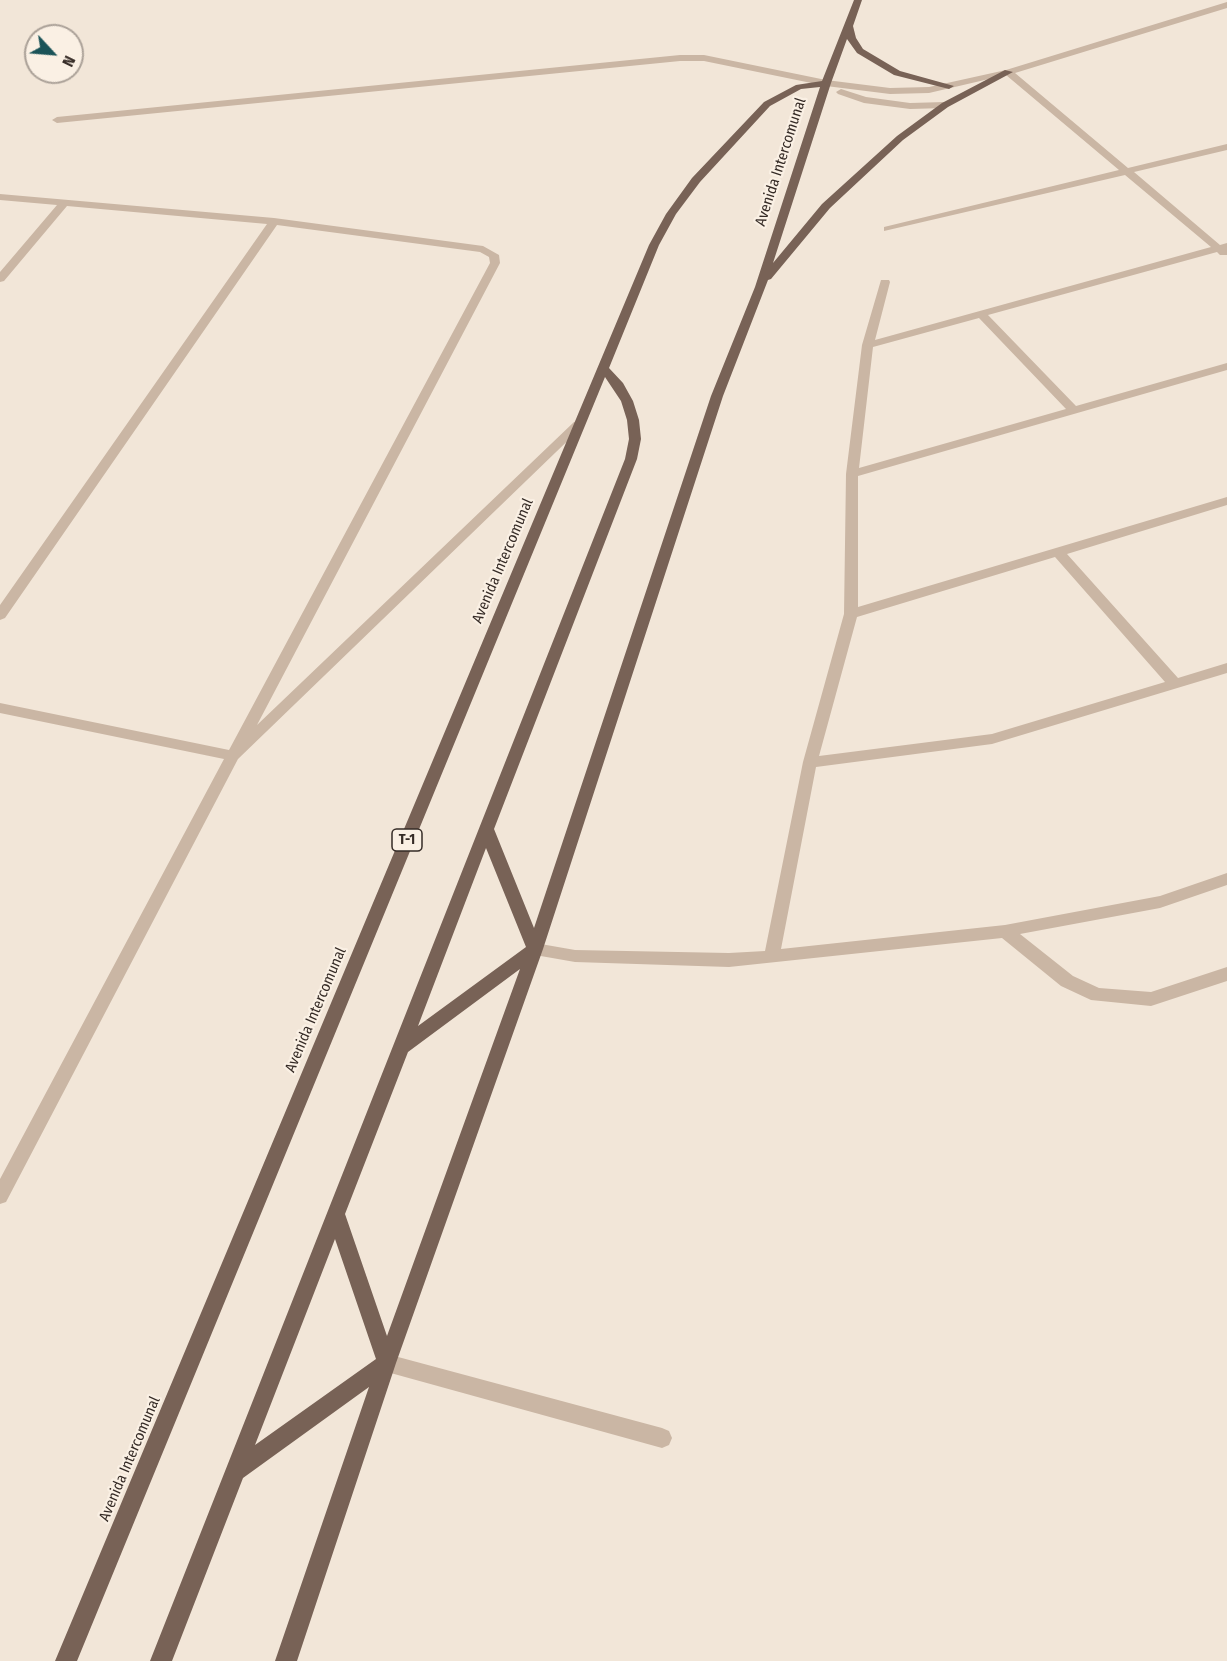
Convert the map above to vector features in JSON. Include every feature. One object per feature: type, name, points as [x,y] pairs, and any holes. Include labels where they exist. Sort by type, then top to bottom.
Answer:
[{"type":"main road","points":[[826,83],[858,0]]},
{"type":"main road","points":[[848,25],[851,38],[860,51],[876,62],[905,75],[950,86]]},
{"type":"main road","points":[[760,287],[791,245],[826,206],[900,138],[945,105],[1008,72]]},
{"type":"main road","name":"Avenida Intercomunal","points":[[66,1661],[654,245],[671,214],[696,180],[766,104],[800,87],[826,83],[760,287],[717,396],[535,949],[387,1363],[286,1661]]},
{"type":"main road","points":[[161,1661],[631,459],[635,440],[633,420],[627,401],[617,383],[602,367]]},
{"type":"main road","points":[[400,1048],[535,949],[486,829]]},
{"type":"main road","points":[[234,1472],[387,1363],[336,1215]]},
{"type":"street","points":[[57,120],[680,58],[704,58],[826,83],[909,91],[950,86],[1008,72],[1227,5]]},
{"type":"street","points":[[1008,72],[1126,171],[1222,247],[1227,256]]},
{"type":"street","points":[[826,83],[839,92],[864,100],[910,106],[945,105]]},
{"type":"street","points":[[888,229],[1227,147]]},
{"type":"street","points":[[0,197],[274,221],[483,249],[494,255],[495,263],[0,1196]]},
{"type":"street","points":[[0,279],[65,202]]},
{"type":"street","points":[[0,615],[274,221]]},
{"type":"street","points":[[868,345],[1222,247]]},
{"type":"street","points":[[772,957],[810,762],[851,614],[852,474],[868,345],[885,282]]},
{"type":"street","points":[[982,315],[1074,410]]},
{"type":"street","points":[[852,474],[1227,366]]},
{"type":"street","points":[[233,756],[578,425]]},
{"type":"street","points":[[851,614],[1227,501]]},
{"type":"street","points":[[1058,552],[1176,685]]},
{"type":"street","points":[[810,762],[992,739],[1227,668]]},
{"type":"street","points":[[0,708],[233,756]]},
{"type":"street","points":[[535,949],[575,957],[729,960],[772,957],[1005,931],[1160,902],[1227,879]]},
{"type":"street","points":[[1005,931],[1067,981],[1097,995],[1151,999],[1227,974]]},
{"type":"street","points":[[387,1363],[662,1438]]}]
